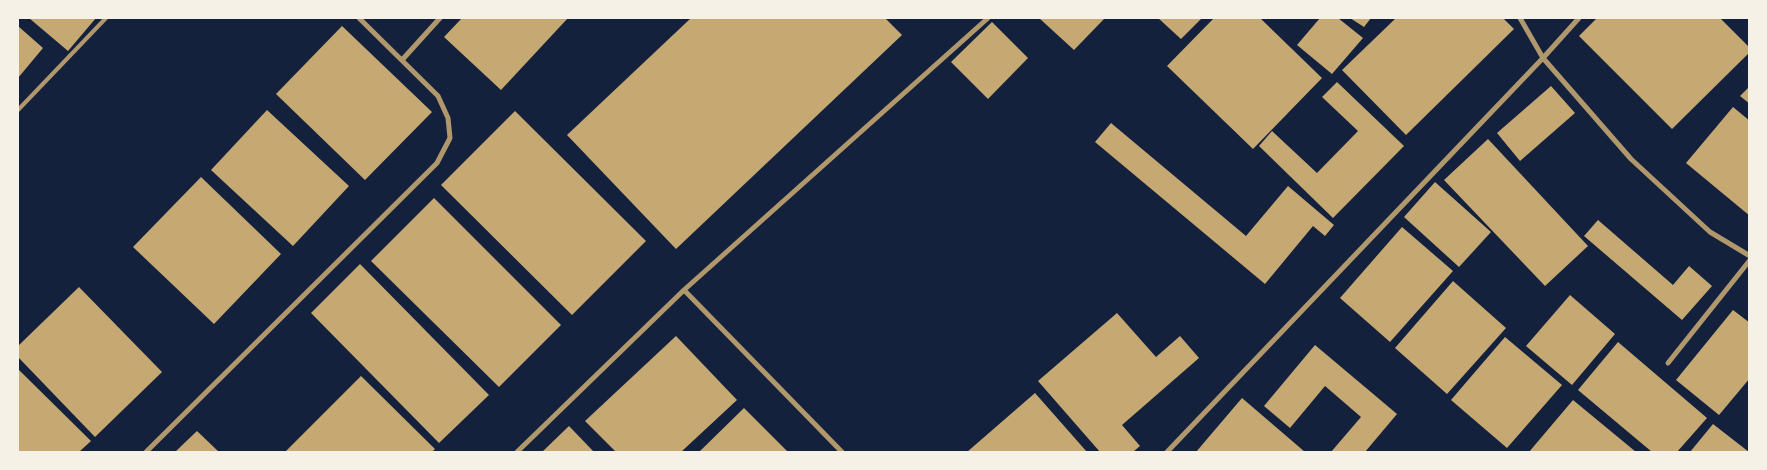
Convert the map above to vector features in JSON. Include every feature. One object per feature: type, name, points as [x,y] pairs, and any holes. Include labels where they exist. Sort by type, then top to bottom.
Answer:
[{"type":"street","points":[[146,452],[437,163],[450,138],[448,118],[438,96],[359,18]]},
{"type":"street","points":[[402,60],[440,18]]},
{"type":"street","points":[[517,452],[684,290],[988,18]]},
{"type":"street","points":[[1520,18],[1543,58],[1631,159],[1710,232],[1750,256]]},
{"type":"street","points":[[1167,452],[1579,18]]},
{"type":"street","points":[[1668,363],[1750,260]]},
{"type":"street","points":[[684,290],[842,452]]},
{"type":"lane","points":[[18,110],[106,18]]},
{"type":"building","points":[[29,18],[96,18],[68,51]]},
{"type":"building","points":[[462,18],[568,18],[501,90],[444,37]]},
{"type":"building","points":[[691,18],[885,18],[902,35],[676,249],[567,135]]},
{"type":"building","points":[[1039,18],[1105,18],[1074,50]]},
{"type":"building","points":[[1158,18],[1202,18],[1181,39]]},
{"type":"building","points":[[1214,18],[1260,18],[1322,78],[1253,149],[1167,66]]},
{"type":"building","points":[[1320,18],[1338,18],[1363,38],[1332,74],[1297,45]]},
{"type":"building","points":[[1350,18],[1371,18],[1364,27]]},
{"type":"building","points":[[1396,18],[1503,18],[1514,29],[1406,135],[1342,70]]},
{"type":"building","points":[[1597,18],[1720,18],[1750,48],[1750,52],[1672,129],[1579,36]]},
{"type":"building","points":[[992,22],[1028,58],[988,99],[951,62]]},
{"type":"building","points":[[18,26],[43,48],[18,78]]},
{"type":"building","points":[[342,26],[432,112],[365,180],[276,94]]},
{"type":"building","points":[[1337,82],[1404,146],[1333,218],[1259,146],[1272,131],[1317,173],[1358,131],[1322,97]]},
{"type":"building","points":[[1551,86],[1575,113],[1520,161],[1497,133]]},
{"type":"building","points":[[1750,86],[1750,104],[1740,96]]},
{"type":"building","points":[[1733,107],[1750,121],[1750,216],[1686,163]]},
{"type":"building","points":[[267,110],[349,186],[293,246],[211,170]]},
{"type":"building","points":[[515,111],[646,241],[572,315],[441,185]]},
{"type":"building","points":[[1111,123],[1246,236],[1288,186],[1334,225],[1325,236],[1313,226],[1265,284],[1095,142]]},
{"type":"building","points":[[1488,139],[1588,246],[1545,286],[1444,180]]},
{"type":"building","points":[[201,177],[281,254],[214,324],[133,247]]},
{"type":"building","points":[[1435,182],[1491,232],[1459,267],[1404,217]]},
{"type":"building","points":[[434,198],[561,325],[499,387],[371,261]]},
{"type":"building","points":[[1598,220],[1673,285],[1689,266],[1712,286],[1682,320],[1584,236]]},
{"type":"building","points":[[1402,227],[1453,271],[1390,342],[1340,298]]},
{"type":"building","points":[[360,264],[489,395],[439,443],[311,313]]},
{"type":"building","points":[[1453,281],[1506,328],[1447,394],[1395,348]]},
{"type":"building","points":[[79,287],[162,372],[95,437],[18,357],[18,346]]},
{"type":"building","points":[[1570,295],[1615,334],[1572,385],[1526,346]]},
{"type":"building","points":[[1733,310],[1750,323],[1750,378],[1719,415],[1676,380]]},
{"type":"building","points":[[1117,313],[1156,357],[1180,336],[1199,358],[1122,425],[1140,446],[1133,452],[1100,452],[1038,381]]},
{"type":"building","points":[[676,336],[737,400],[681,452],[616,452],[585,421]]},
{"type":"building","points":[[1505,337],[1562,385],[1507,448],[1451,400]]},
{"type":"building","points":[[1618,342],[1707,418],[1677,452],[1652,452],[1578,390]]},
{"type":"building","points":[[1315,345],[1397,414],[1365,452],[1331,452],[1361,417],[1325,386],[1290,428],[1264,406]]},
{"type":"building","points":[[18,369],[91,441],[79,452],[18,452]]},
{"type":"building","points":[[361,376],[435,449],[432,452],[285,452]]},
{"type":"building","points":[[1035,393],[1087,452],[967,452]]},
{"type":"building","points":[[1242,398],[1305,452],[1196,452]]},
{"type":"building","points":[[1573,400],[1636,452],[1529,452]]},
{"type":"building","points":[[744,408],[788,452],[699,452]]},
{"type":"building","points":[[1713,424],[1749,452],[1690,452]]},
{"type":"building","points":[[569,426],[594,452],[542,452]]},
{"type":"building","points":[[197,431],[219,452],[175,452]]}]
